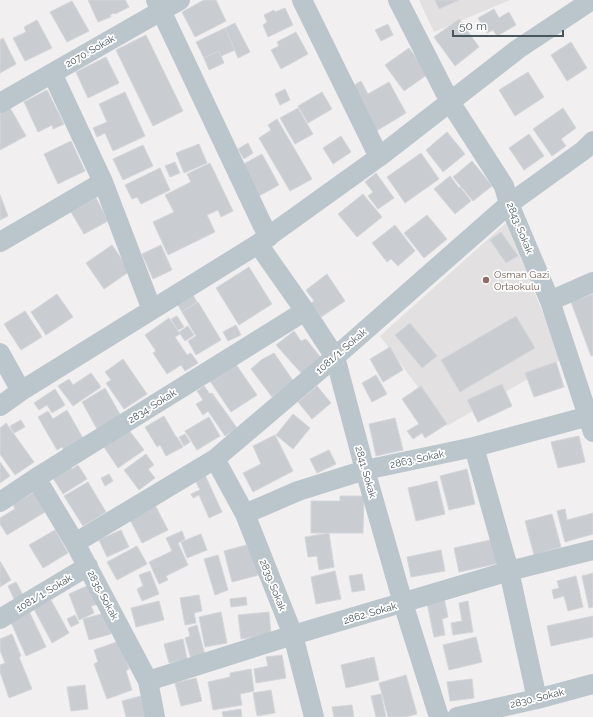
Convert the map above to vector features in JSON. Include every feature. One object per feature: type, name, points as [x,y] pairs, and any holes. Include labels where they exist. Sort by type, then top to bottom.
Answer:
[{"type":"street","name":"2070. Sokak","points":[[0,103],[52,73],[158,5],[180,0]]},
{"type":"street","points":[[302,0],[379,158]]},
{"type":"street","name":"2843. Sokak","points":[[398,0],[450,102],[504,186],[509,204],[550,301],[591,421]]},
{"type":"street","points":[[0,406],[21,391],[264,240],[379,158],[518,49],[592,0]]},
{"type":"street","name":"2841. Sokak","points":[[158,5],[262,224],[264,240],[305,311],[335,357],[403,603],[439,717]]},
{"type":"street","points":[[52,73],[104,182],[152,310]]},
{"type":"street","name":"1081/1. Sokak","points":[[75,543],[216,460],[509,204],[584,150],[593,141]]},
{"type":"street","points":[[0,242],[104,182]]},
{"type":"street","points":[[550,301],[593,282]]},
{"type":"street","name":"2834. Sokak","points":[[0,502],[36,478],[305,311]]},
{"type":"street","points":[[0,353],[21,391]]},
{"type":"street","name":"2863. Sokak","points":[[245,514],[298,492],[365,470],[591,421]]},
{"type":"street","points":[[474,447],[509,571],[536,699]]},
{"type":"street","name":"2839. Sokak","points":[[216,460],[245,514],[293,635],[314,717]]},
{"type":"street","name":"2835. Sokak","points":[[36,478],[88,566],[148,681],[155,717]]},
{"type":"street","name":"2862. Sokak","points":[[148,681],[293,635],[509,571],[593,550]]},
{"type":"street","name":"1081/1. Sokak","points":[[0,619],[88,566]]},
{"type":"street","name":"2830. Sokak","points":[[457,717],[593,684]]},
{"type":"shaded area","points":[[419,0],[510,0],[434,32]]},
{"type":"shaded area","name":"Osman Gazi Ortaokulu","points":[[506,223],[562,359],[447,426],[380,336]]},
{"type":"building","points":[[88,0],[125,0],[129,7],[98,22]]},
{"type":"building","points":[[204,0],[216,0],[226,21],[195,37],[182,12]]},
{"type":"building","points":[[435,0],[459,0],[439,9]]},
{"type":"building","points":[[72,1],[89,31],[67,42],[50,12]]},
{"type":"building","points":[[285,8],[293,25],[268,37],[263,25],[267,22],[264,15],[274,10],[275,12]]},
{"type":"building","points":[[494,9],[499,18],[509,12],[516,25],[497,36],[493,30],[487,33],[478,18]]},
{"type":"building","points":[[459,19],[479,47],[455,66],[434,37]]},
{"type":"building","points":[[37,20],[52,48],[25,61],[13,38],[26,32],[24,27]]},
{"type":"building","points":[[235,23],[250,52],[238,58],[225,28]]},
{"type":"building","points":[[388,24],[393,35],[381,41],[375,30]]},
{"type":"building","points":[[225,28],[235,50],[221,56],[219,51],[204,58],[196,42]]},
{"type":"building","points":[[296,32],[308,54],[281,69],[271,50],[279,46],[277,42]]},
{"type":"building","points":[[146,35],[183,111],[153,126],[116,50]]},
{"type":"building","points":[[3,38],[16,64],[0,73],[0,40]]},
{"type":"building","points":[[571,42],[587,68],[567,81],[551,55]]},
{"type":"building","points":[[409,48],[428,74],[404,91],[385,65]]},
{"type":"building","points":[[219,51],[224,63],[209,70],[204,58]]},
{"type":"building","points":[[106,57],[119,83],[88,98],[76,72]]},
{"type":"building","points":[[528,72],[544,97],[515,116],[499,90]]},
{"type":"building","points":[[361,81],[368,94],[389,82],[406,113],[373,133],[351,87]]},
{"type":"building","points":[[285,89],[290,100],[280,105],[275,94]]},
{"type":"building","points":[[47,90],[64,124],[53,129],[52,125],[38,132],[24,102]]},
{"type":"building","points":[[125,92],[145,136],[113,151],[105,133],[97,137],[93,128],[107,122],[99,104]]},
{"type":"building","points":[[322,92],[332,109],[308,123],[298,106]]},
{"type":"building","points":[[9,106],[26,136],[0,150],[0,111]]},
{"type":"building","points":[[298,108],[313,134],[295,144],[280,118]]},
{"type":"building","points":[[563,108],[576,128],[561,139],[566,146],[552,156],[533,129]]},
{"type":"building","points":[[277,119],[312,179],[290,191],[259,138],[271,130],[268,125]]},
{"type":"building","points":[[447,132],[465,154],[443,172],[426,150]]},
{"type":"building","points":[[529,134],[544,156],[524,170],[509,148]]},
{"type":"building","points":[[341,136],[351,152],[333,164],[323,148]]},
{"type":"building","points":[[71,141],[85,171],[58,184],[44,154]]},
{"type":"building","points":[[248,143],[253,153],[244,159],[238,149]]},
{"type":"building","points":[[199,144],[207,163],[184,173],[176,153]]},
{"type":"building","points":[[143,145],[153,166],[123,180],[113,159]]},
{"type":"building","points":[[421,153],[439,179],[405,203],[387,177]]},
{"type":"building","points":[[262,154],[279,185],[257,197],[240,166]]},
{"type":"building","points":[[472,161],[492,186],[473,201],[453,177]]},
{"type":"building","points":[[175,162],[180,173],[170,177],[165,166]]},
{"type":"building","points":[[210,163],[233,211],[221,217],[218,210],[207,215],[215,232],[168,255],[153,222],[174,212],[165,195],[191,182],[187,174]]},
{"type":"building","points":[[160,168],[170,190],[141,204],[137,197],[132,199],[125,185]]},
{"type":"building","points":[[376,173],[394,198],[378,209],[368,196],[373,192],[365,182]]},
{"type":"building","points":[[450,176],[471,201],[455,214],[434,189]]},
{"type":"building","points":[[363,194],[382,217],[357,237],[338,214]]},
{"type":"building","points":[[0,195],[8,216],[0,220]]},
{"type":"building","points":[[96,198],[108,221],[84,234],[71,212]]},
{"type":"building","points":[[427,215],[447,239],[424,258],[404,233]]},
{"type":"building","points":[[395,225],[415,251],[398,266],[391,259],[387,262],[372,243]]},
{"type":"building","points":[[501,232],[518,256],[506,263],[490,240]]},
{"type":"building","points":[[112,245],[130,271],[104,289],[86,263]]},
{"type":"building","points":[[161,245],[172,270],[153,279],[142,254]]},
{"type":"building","points":[[249,267],[272,304],[239,325],[216,288]]},
{"type":"building","points":[[327,274],[345,301],[321,317],[311,303],[314,301],[306,290]]},
{"type":"building","points":[[57,294],[73,317],[46,335],[31,312]]},
{"type":"building","points":[[593,294],[593,355],[591,356],[571,302]]},
{"type":"building","points":[[193,295],[197,302],[182,312],[178,305]]},
{"type":"building","points":[[198,302],[221,340],[196,355],[188,341],[196,336],[182,312]]},
{"type":"building","points":[[25,311],[42,337],[21,350],[4,324]]},
{"type":"building","points":[[177,316],[184,327],[178,330],[171,319]]},
{"type":"building","points":[[516,316],[535,348],[460,392],[441,360]]},
{"type":"building","points":[[169,318],[180,334],[175,337],[187,355],[191,353],[198,363],[185,371],[181,365],[167,374],[153,353],[156,351],[145,335]]},
{"type":"building","points":[[410,323],[437,356],[422,368],[395,335]]},
{"type":"building","points":[[236,325],[241,335],[228,341],[223,332]]},
{"type":"building","points":[[188,326],[194,335],[185,341],[179,332]]},
{"type":"building","points":[[294,331],[301,341],[306,339],[322,359],[303,375],[276,345]]},
{"type":"building","points":[[390,347],[403,370],[383,382],[370,359]]},
{"type":"building","points":[[274,353],[294,382],[272,397],[251,369],[261,360]]},
{"type":"building","points":[[123,359],[147,394],[124,409],[106,383],[111,380],[105,372]]},
{"type":"building","points":[[556,362],[564,387],[534,397],[525,373]]},
{"type":"building","points":[[235,363],[257,395],[231,412],[210,381]]},
{"type":"building","points":[[91,373],[101,387],[73,406],[58,386],[69,379],[73,385]]},
{"type":"building","points":[[376,375],[387,394],[372,402],[362,383]]},
{"type":"building","points":[[502,384],[512,406],[478,422],[467,400]]},
{"type":"building","points":[[204,386],[210,394],[212,393],[237,428],[225,436],[208,411],[203,415],[196,404],[203,400],[197,391]]},
{"type":"building","points":[[317,386],[331,403],[312,419],[298,402]]},
{"type":"building","points":[[421,386],[447,424],[425,438],[422,433],[413,439],[407,431],[419,424],[402,399]]},
{"type":"building","points":[[105,388],[121,416],[97,429],[82,402]]},
{"type":"building","points":[[55,389],[65,405],[52,413],[47,405],[39,410],[34,403]]},
{"type":"building","points":[[67,410],[84,440],[65,452],[62,447],[57,450],[38,417],[48,411],[53,419]]},
{"type":"building","points":[[293,414],[310,428],[293,449],[276,435]]},
{"type":"building","points":[[164,416],[183,447],[166,456],[160,445],[157,447],[145,427]]},
{"type":"building","points":[[209,417],[220,436],[197,450],[185,431]]},
{"type":"building","points":[[395,418],[403,450],[376,456],[369,424]]},
{"type":"building","points":[[21,420],[25,427],[14,433],[10,426]]},
{"type":"building","points":[[6,423],[34,462],[15,475],[0,454],[0,428]]},
{"type":"building","points":[[129,430],[144,450],[118,468],[104,447]]},
{"type":"building","points":[[185,434],[190,442],[184,446],[179,437]]},
{"type":"building","points":[[275,435],[293,471],[253,492],[243,473],[261,464],[253,446]]},
{"type":"building","points":[[579,436],[585,462],[558,468],[551,442]]},
{"type":"building","points":[[329,450],[336,464],[317,473],[310,459]]},
{"type":"building","points":[[146,454],[154,465],[148,469],[155,478],[139,490],[124,470]]},
{"type":"building","points":[[0,462],[10,476],[0,483]]},
{"type":"building","points":[[68,464],[72,469],[78,465],[87,479],[63,494],[51,475]]},
{"type":"building","points":[[467,469],[475,504],[449,510],[440,476]]},
{"type":"building","points":[[109,474],[113,481],[105,486],[101,478]]},
{"type":"building","points":[[205,475],[222,512],[209,518],[199,495],[193,498],[191,494],[200,490],[195,480]]},
{"type":"building","points":[[437,481],[445,514],[416,521],[408,488]]},
{"type":"building","points":[[88,482],[106,512],[83,526],[64,496]]},
{"type":"building","points":[[34,492],[45,512],[7,535],[0,524],[0,518],[15,509],[13,505]]},
{"type":"building","points":[[340,496],[364,496],[363,533],[311,533],[311,501],[340,501]]},
{"type":"building","points":[[154,503],[168,530],[142,543],[128,516]]},
{"type":"building","points":[[565,509],[567,520],[593,513],[593,534],[565,542],[557,511]]},
{"type":"building","points":[[552,514],[561,547],[534,555],[525,521]]},
{"type":"building","points":[[55,530],[68,553],[43,568],[29,545]]},
{"type":"building","points":[[121,530],[129,547],[107,557],[99,540]]},
{"type":"building","points":[[182,531],[185,539],[178,543],[188,565],[166,576],[168,580],[159,584],[149,562],[172,551],[166,538]]},
{"type":"building","points":[[329,533],[334,567],[319,570],[317,556],[308,557],[305,537]]},
{"type":"building","points":[[201,534],[207,550],[187,558],[181,542]]},
{"type":"building","points":[[495,539],[500,563],[459,572],[454,548]]},
{"type":"building","points":[[250,544],[259,575],[232,582],[224,551]]},
{"type":"building","points":[[137,546],[147,564],[117,580],[107,562]]},
{"type":"building","points":[[441,550],[445,571],[411,577],[407,557]]},
{"type":"building","points":[[218,555],[228,590],[215,595],[204,559]]},
{"type":"building","points":[[0,561],[11,580],[0,587]]},
{"type":"building","points":[[150,571],[159,594],[142,601],[137,589],[143,586],[139,575]]},
{"type":"building","points":[[335,571],[341,599],[316,604],[311,577]]},
{"type":"building","points":[[593,573],[593,607],[589,608],[582,576]]},
{"type":"building","points":[[362,574],[365,590],[352,592],[349,576]]},
{"type":"building","points":[[576,576],[583,607],[568,611],[564,596],[554,599],[552,590],[559,588],[557,581]]},
{"type":"building","points":[[16,582],[23,595],[14,599],[8,586]]},
{"type":"building","points":[[91,584],[99,604],[91,606],[94,613],[79,620],[69,594]]},
{"type":"building","points":[[199,595],[202,611],[194,613],[196,623],[185,625],[180,598]]},
{"type":"building","points":[[246,597],[247,605],[231,607],[230,599]]},
{"type":"building","points":[[444,598],[448,617],[442,619],[445,635],[434,637],[427,603]]},
{"type":"building","points":[[51,600],[69,633],[52,643],[34,609]]},
{"type":"building","points":[[159,601],[164,620],[136,627],[131,608]]},
{"type":"building","points":[[468,601],[473,632],[453,635],[451,623],[462,621],[459,603]]},
{"type":"building","points":[[29,611],[46,647],[26,656],[10,620]]},
{"type":"building","points":[[221,612],[227,643],[205,647],[199,617]]},
{"type":"building","points":[[269,612],[271,635],[241,639],[238,615]]},
{"type":"building","points":[[105,613],[111,634],[89,640],[83,619]]},
{"type":"building","points":[[75,615],[79,623],[71,627],[67,619]]},
{"type":"building","points":[[593,616],[593,637],[551,646],[547,626]]},
{"type":"building","points":[[197,625],[205,655],[191,659],[185,638],[190,636],[188,628]]},
{"type":"building","points":[[12,634],[21,656],[19,657],[32,689],[9,698],[0,672],[0,665],[5,663],[0,650],[0,639]]},
{"type":"building","points":[[476,637],[482,662],[449,670],[443,645]]},
{"type":"building","points":[[183,639],[187,659],[169,663],[164,644]]},
{"type":"building","points":[[119,641],[129,669],[126,671],[132,690],[107,699],[94,664],[98,662],[94,650]]},
{"type":"building","points":[[282,655],[286,678],[256,683],[254,669],[268,666],[266,657]]},
{"type":"building","points":[[374,657],[379,680],[346,688],[341,665]]},
{"type":"building","points":[[251,669],[254,691],[240,694],[242,705],[213,710],[208,682],[230,677],[230,673]]},
{"type":"building","points":[[406,675],[417,714],[405,717],[388,717],[379,683]]},
{"type":"building","points":[[196,678],[202,701],[181,706],[175,683]]},
{"type":"building","points":[[472,679],[474,698],[450,701],[447,682]]},
{"type":"building","points":[[85,685],[88,709],[71,711],[67,687]]},
{"type":"building","points":[[271,690],[275,713],[257,716],[253,693]]},
{"type":"building","points":[[381,694],[386,717],[376,717],[371,696]]},
{"type":"building","points":[[141,696],[147,717],[126,717],[122,701]]},
{"type":"building","points":[[352,705],[354,717],[334,717],[332,707]]},
{"type":"building","points":[[241,709],[242,717],[223,717],[222,712]]},
{"type":"place","name":"Osman Gazi Ortaokulu","points":[[486,280]]}]
